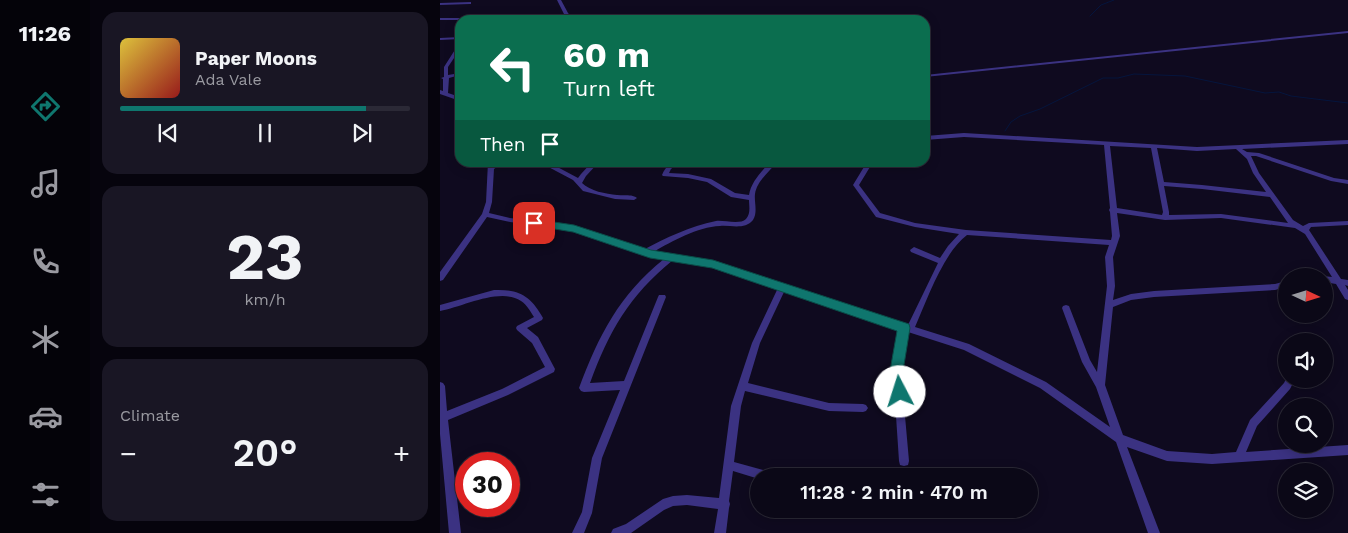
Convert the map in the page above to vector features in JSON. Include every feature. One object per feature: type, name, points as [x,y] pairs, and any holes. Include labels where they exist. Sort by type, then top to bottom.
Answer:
[{"type":"street","points":[[559,0],[567,15]]},
{"type":"street","points":[[440,4],[470,1],[465,15]]},
{"type":"street","points":[[440,19],[455,17]]},
{"type":"street","points":[[930,75],[1348,32]]},
{"type":"street","points":[[440,38],[455,38]]},
{"type":"street","points":[[455,53],[446,67],[443,92],[455,97]]},
{"type":"street","points":[[440,60],[450,60]]},
{"type":"street","points":[[444,78],[455,75]]},
{"type":"street","points":[[930,138],[964,135],[1154,148],[1238,148],[1348,142]]},
{"type":"street","points":[[1100,385],[1111,286],[1109,257],[1112,243],[1116,236],[1107,145]]},
{"type":"street","points":[[1154,148],[1166,212],[1165,218]]},
{"type":"street","points":[[1238,148],[1248,154],[1257,154],[1333,180],[1348,182]]},
{"type":"street","points":[[1248,154],[1256,173],[1294,226]]},
{"type":"street","points":[[440,278],[485,214],[489,202],[491,167]]},
{"type":"street","points":[[551,167],[579,183],[585,190],[615,197],[634,198]]},
{"type":"street","points":[[579,183],[582,175],[591,167]]},
{"type":"street","points":[[669,167],[665,175],[688,176],[709,180],[733,195],[752,198]]},
{"type":"street","points":[[644,253],[669,240],[710,225],[748,222],[752,216],[752,198],[755,186],[770,167]]},
{"type":"street","points":[[867,167],[856,185],[878,215],[915,225],[966,232],[1112,243]]},
{"type":"street","points":[[1160,184],[1199,186],[1218,190],[1272,195]]},
{"type":"street","points":[[1112,210],[1165,218],[1221,216],[1294,226],[1304,230],[1348,297]]},
{"type":"street","points":[[485,214],[510,220],[566,227],[644,253],[713,264],[966,347],[1043,385],[1120,439],[1167,456],[1202,459],[1239,458],[1348,450]]},
{"type":"street","points":[[1304,230],[1309,225],[1348,223]]},
{"type":"street","points":[[904,461],[897,371],[907,328],[942,262],[959,235],[966,232]]},
{"type":"street","points":[[914,250],[942,262]]},
{"type":"street","points":[[627,385],[584,388],[604,338],[618,312],[649,277],[672,257]]},
{"type":"street","points":[[1333,281],[1348,283]]},
{"type":"street","points":[[1108,306],[1131,297],[1154,294],[1278,286]]},
{"type":"street","points":[[720,533],[736,406],[756,343],[782,288]]},
{"type":"street","points":[[440,308],[462,304],[503,291],[524,299],[539,318],[520,328],[535,340],[551,369],[505,392],[442,414]]},
{"type":"street","points":[[578,533],[587,513],[597,458],[662,297]]},
{"type":"street","points":[[1066,308],[1086,362],[1100,385],[1154,533]]},
{"type":"street","points":[[440,386],[455,533]]},
{"type":"street","points":[[742,386],[829,407],[863,408]]},
{"type":"street","points":[[1239,458],[1254,423],[1285,388]]},
{"type":"street","points":[[728,465],[750,471]]},
{"type":"street","points":[[617,533],[634,526],[667,504],[677,501],[725,504]]},
{"type":"waterway","points":[[1090,16],[1101,5],[1114,0]]},
{"type":"waterway","points":[[1005,131],[1011,122],[1020,116],[1040,109],[1103,78],[1118,78],[1134,74],[1185,76],[1265,93],[1279,92],[1291,96],[1348,103]]},
{"type":"route","points":[[534,223],[574,229],[644,253],[713,264],[904,328],[897,371],[900,392]]}]
